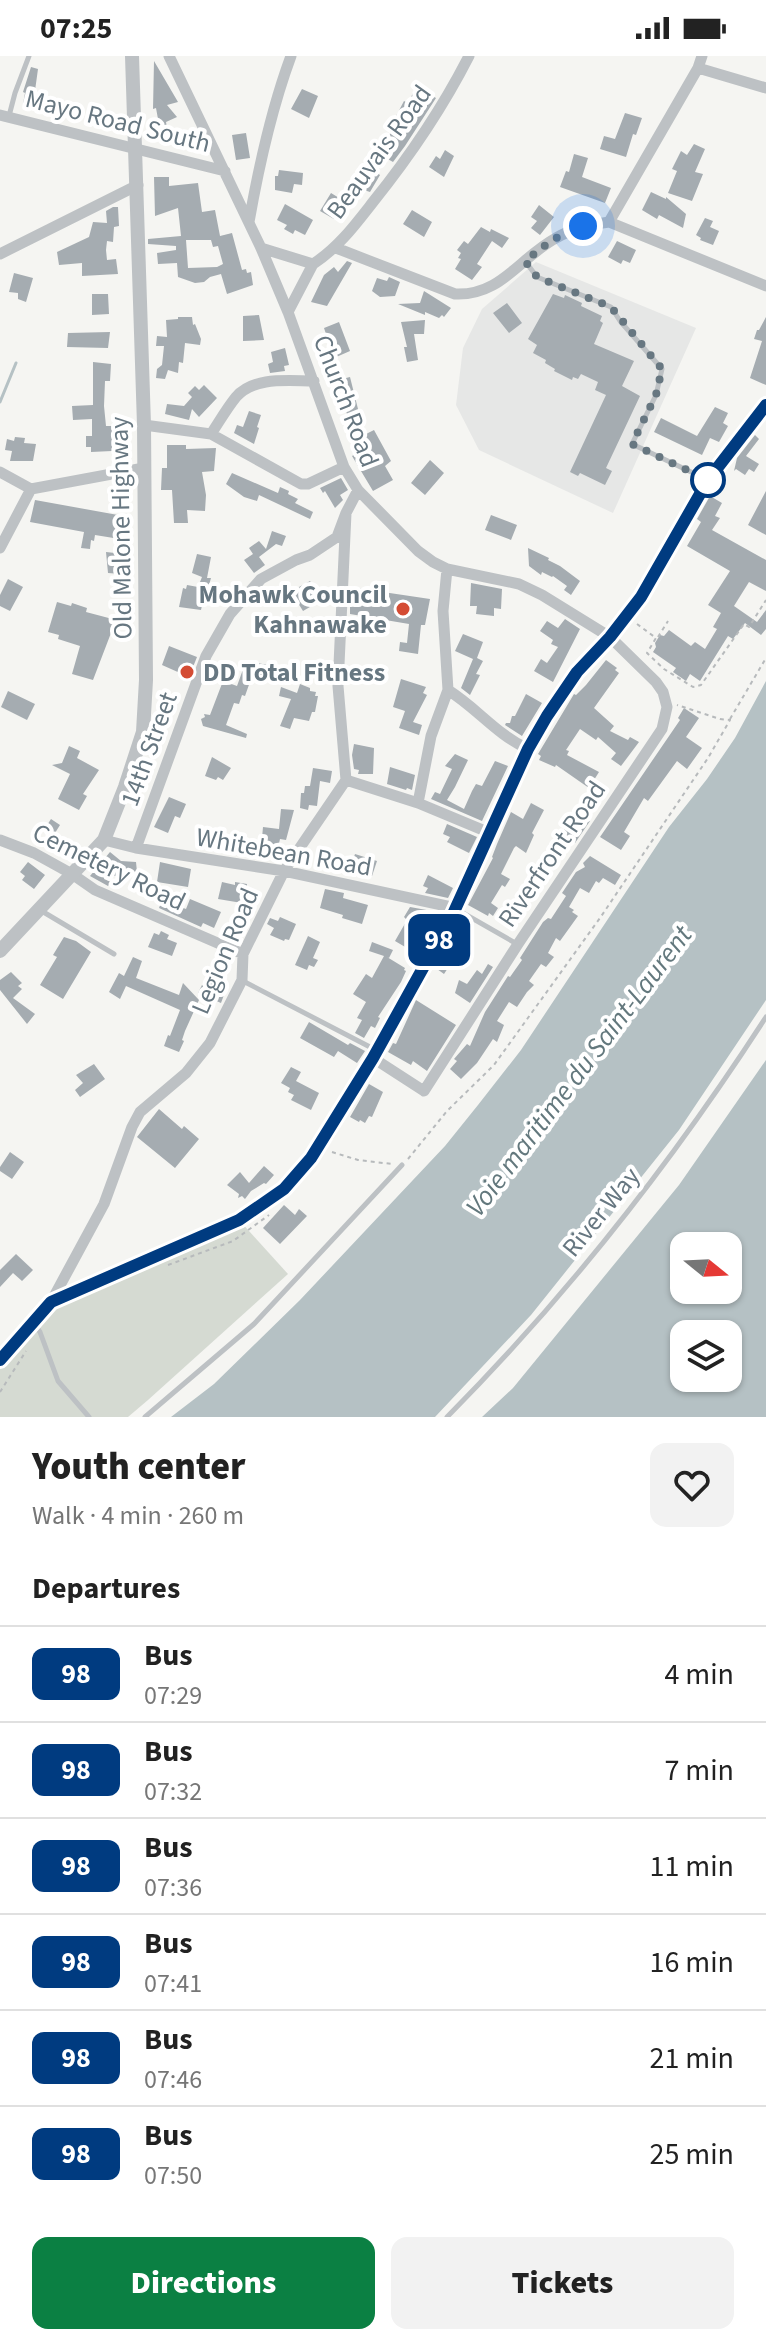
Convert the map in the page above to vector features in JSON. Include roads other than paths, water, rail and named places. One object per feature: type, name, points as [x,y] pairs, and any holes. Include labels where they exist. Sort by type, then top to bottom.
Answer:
[{"type":"street","name":"Old Malone Highway","points":[[0,951],[104,840],[143,732],[146,680],[144,425],[132,56]]},
{"type":"street","name":"Church Road","points":[[169,56],[261,248],[288,312],[344,467],[358,490],[418,551],[447,569],[519,584],[610,637]]},
{"type":"street","points":[[249,222],[275,101],[291,56]]},
{"type":"street","name":"Beauvais Road","points":[[288,312],[313,264],[336,248],[416,148],[469,56]]},
{"type":"street","points":[[609,222],[700,62],[766,88]]},
{"type":"street","name":"Mayo Road South","points":[[5,116],[225,171]]},
{"type":"street","points":[[0,254],[138,185]]},
{"type":"street","points":[[336,248],[455,294],[472,295],[489,290],[568,231],[609,222],[766,286]]},
{"type":"street","points":[[261,248],[313,264]]},
{"type":"street","points":[[211,434],[238,394],[254,384],[314,381]]},
{"type":"street","points":[[2,1353],[51,1302],[239,1220],[284,1189],[311,1158],[373,1058],[456,908],[528,749],[547,716],[577,672],[641,597],[708,480],[766,404]]},
{"type":"street","points":[[144,425],[211,434],[301,484],[308,484],[344,467]]},
{"type":"street","points":[[0,472],[31,489],[144,468]]},
{"type":"street","points":[[0,548],[31,489]]},
{"type":"street","name":"14th Street","points":[[136,848],[206,656],[230,614],[261,579],[310,555],[337,537],[358,490]]},
{"type":"street","points":[[346,513],[338,686],[346,780],[418,803],[490,833]]},
{"type":"street","points":[[418,803],[431,736],[448,690],[443,611],[447,569]]},
{"type":"street","name":"Riverfront Road","points":[[373,1058],[424,1091],[662,729],[666,720],[665,700],[656,682],[610,637]]},
{"type":"street","points":[[448,690],[470,704],[511,741],[528,749]]},
{"type":"street","name":"Legion Road","points":[[51,1302],[104,1204],[140,1112],[186,1073],[210,1043],[242,980],[243,954],[284,871],[346,780]]},
{"type":"street","name":"Cemetery Road","points":[[0,840],[34,853],[95,890],[243,954]]},
{"type":"street","name":"Whitebean Road","points":[[104,840],[136,848],[284,871],[456,908]]},
{"type":"lane","points":[[5,116],[29,56]]},
{"type":"lane","points":[[525,261],[537,277],[611,307],[662,369],[656,395],[632,444],[708,480]]},
{"type":"lane","points":[[456,908],[518,944]]},
{"type":"lane","points":[[39,909],[114,954]]},
{"type":"lane","points":[[242,980],[370,1047],[373,1058]]},
{"type":"lane","name":"River Way","points":[[447,1417],[546,1311],[632,1206],[714,1097],[766,1017]]},
{"type":"lane","points":[[145,1417],[254,1324],[402,1165]]},
{"type":"lane","points":[[33,1322],[40,1332],[58,1381],[89,1417]]},
{"type":"water","name":"Voie maritime du Saint-Laurent","points":[[766,681],[766,1000],[679,1130],[531,1315],[435,1417],[171,1417],[214,1384],[300,1300],[445,1146],[521,1050],[669,827],[735,738]]},
{"type":"water","points":[[766,1060],[766,1417],[482,1417],[513,1388],[679,1185]]},
{"type":"waterway","points":[[0,402],[16,363]]},
{"type":"place","name":"Mohawk Council Kahnawake","points":[[403,609]]},
{"type":"place","name":"DD Total Fitness","points":[[187,672]]}]
